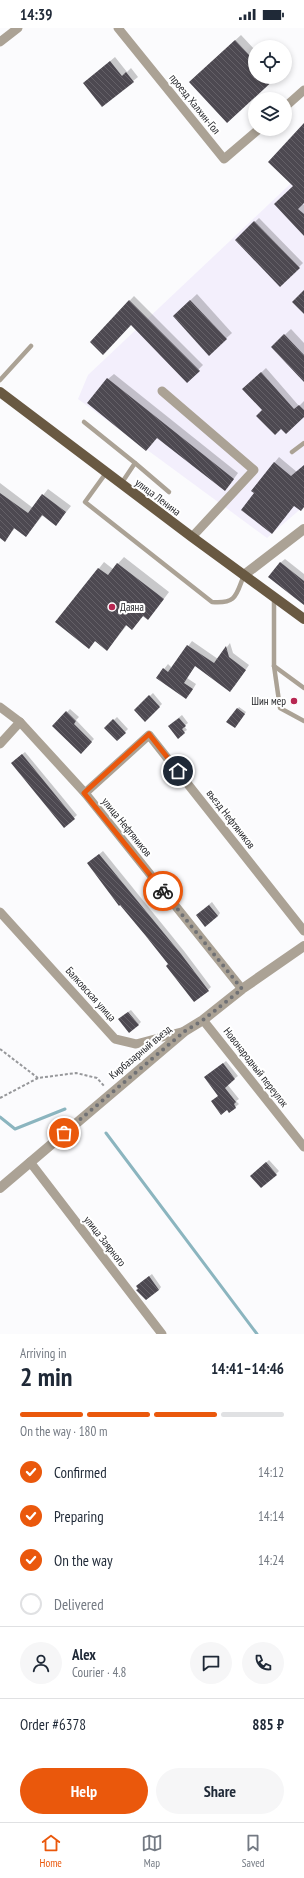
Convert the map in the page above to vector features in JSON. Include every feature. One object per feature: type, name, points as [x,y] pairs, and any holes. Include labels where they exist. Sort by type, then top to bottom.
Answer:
[{"type":"main road","name":"улица Ленина","points":[[0,392],[106,473],[304,619]]},
{"type":"street","points":[[0,42],[18,28]]},
{"type":"street","name":"проезд Халхин-Гол","points":[[121,29],[224,159],[251,136]]},
{"type":"street","points":[[292,101],[304,90]]},
{"type":"street","points":[[162,391],[254,470],[192,537]]},
{"type":"street","points":[[244,575],[304,529]]},
{"type":"street","name":"улица Нефтяников","points":[[0,707],[20,722],[84,793],[242,989]]},
{"type":"street","points":[[0,744],[20,722]]},
{"type":"street","name":"въезд Нефтяников","points":[[84,793],[149,734],[304,931]]},
{"type":"street","name":"Балковская улица","points":[[0,912],[115,1039],[136,1044],[185,1031]]},
{"type":"street","name":"Кирбазарный въезд","points":[[0,1188],[110,1093],[185,1031],[203,1020],[242,989],[304,946]]},
{"type":"street","name":"Новонародный переулок","points":[[203,1020],[304,1147]]},
{"type":"street","name":"улица Заярного","points":[[30,1162],[162,1334]]},
{"type":"lane","points":[[0,380],[31,346]]},
{"type":"lane","points":[[84,422],[169,492]]},
{"type":"lane","points":[[292,452],[304,443]]},
{"type":"lane","points":[[121,484],[135,464]]},
{"type":"lane","points":[[106,473],[85,502],[212,602],[225,603],[236,597],[244,575]]},
{"type":"lane","points":[[274,598],[274,666],[280,708],[304,721]]},
{"type":"lane","points":[[274,666],[304,688]]},
{"type":"path","points":[[0,1049],[38,1078]]},
{"type":"path","points":[[0,1098],[38,1078],[76,1073],[97,1078],[110,1093]]},
{"type":"shaded area","points":[[304,171],[304,506],[267,538],[78,399],[88,375]]},
{"type":"building","points":[[235,40],[248,54],[248,84],[269,84],[261,92],[248,92],[248,104],[227,123],[189,82]]},
{"type":"building","points":[[110,61],[122,76],[126,72],[134,82],[102,107],[83,83]]},
{"type":"building","points":[[304,123],[304,203],[298,209],[304,214],[304,236],[274,204],[293,186],[268,162]]},
{"type":"building","points":[[254,221],[300,268],[280,287],[235,240]]},
{"type":"building","points":[[304,290],[304,314],[292,302]]},
{"type":"building","points":[[129,300],[200,371],[187,383],[131,325],[103,355],[90,342]]},
{"type":"building","points":[[190,300],[227,339],[209,356],[173,316]]},
{"type":"building","points":[[284,334],[304,355],[304,382],[271,347]]},
{"type":"building","points":[[261,372],[294,409],[299,405],[304,410],[304,417],[286,434],[281,429],[275,435],[256,416],[262,410],[242,389]]},
{"type":"building","points":[[107,378],[234,479],[225,491],[157,438],[146,451],[87,403]]},
{"type":"building","points":[[274,462],[291,476],[304,465],[304,507],[301,511],[294,506],[272,534],[241,510],[254,493],[251,491]]},
{"type":"building","points":[[0,493],[28,513],[42,494],[66,512],[56,526],[42,515],[26,537],[14,528],[5,542],[0,538]]},
{"type":"building","points":[[280,562],[304,581],[304,605],[268,577]]},
{"type":"building","name":"Даяна","points":[[117,563],[164,599],[148,620],[143,616],[132,630],[126,625],[107,651],[95,641],[89,649],[55,622],[98,568],[108,575]]},
{"type":"building","points":[[187,645],[214,663],[226,646],[229,657],[246,670],[230,692],[195,666],[184,683],[193,689],[186,699],[156,678],[163,668],[168,672]]},
{"type":"building","points":[[149,695],[160,707],[145,722],[134,710]]},
{"type":"building","points":[[237,708],[245,714],[235,728],[226,722]]},
{"type":"building","points":[[66,711],[76,721],[74,724],[92,742],[81,754],[52,726]]},
{"type":"building","points":[[179,718],[186,726],[182,729],[185,733],[178,739],[168,726]]},
{"type":"building","points":[[113,719],[126,733],[117,741],[104,728]]},
{"type":"building","points":[[22,754],[75,819],[64,828],[11,763]]},
{"type":"building","points":[[99,854],[181,954],[209,991],[194,1002],[166,966],[168,964],[120,905],[119,906],[87,863]]},
{"type":"building","points":[[209,905],[218,916],[205,927],[196,915]]},
{"type":"building","points":[[128,1012],[139,1025],[129,1033],[118,1019]]},
{"type":"building","points":[[223,1063],[235,1079],[225,1088],[236,1102],[234,1104],[236,1108],[229,1113],[227,1110],[221,1115],[211,1101],[218,1096],[204,1077]]},
{"type":"building","points":[[266,1162],[277,1175],[261,1188],[250,1176]]},
{"type":"building","points":[[149,1276],[159,1290],[146,1300],[136,1290],[138,1289],[136,1286]]},
{"type":"waterway","points":[[0,1117],[15,1129],[65,1109]]},
{"type":"waterway","points":[[106,1133],[257,1334]]},
{"type":"way so far","points":[[64,1133],[185,1031],[203,1020],[242,989],[163,891]]},
{"type":"place","name":"Даяна","points":[[112,607]]},
{"type":"place","name":"Шин мер","points":[[294,701]]},
{"type":"route","points":[[163,891],[84,793],[149,734],[178,771]]}]
